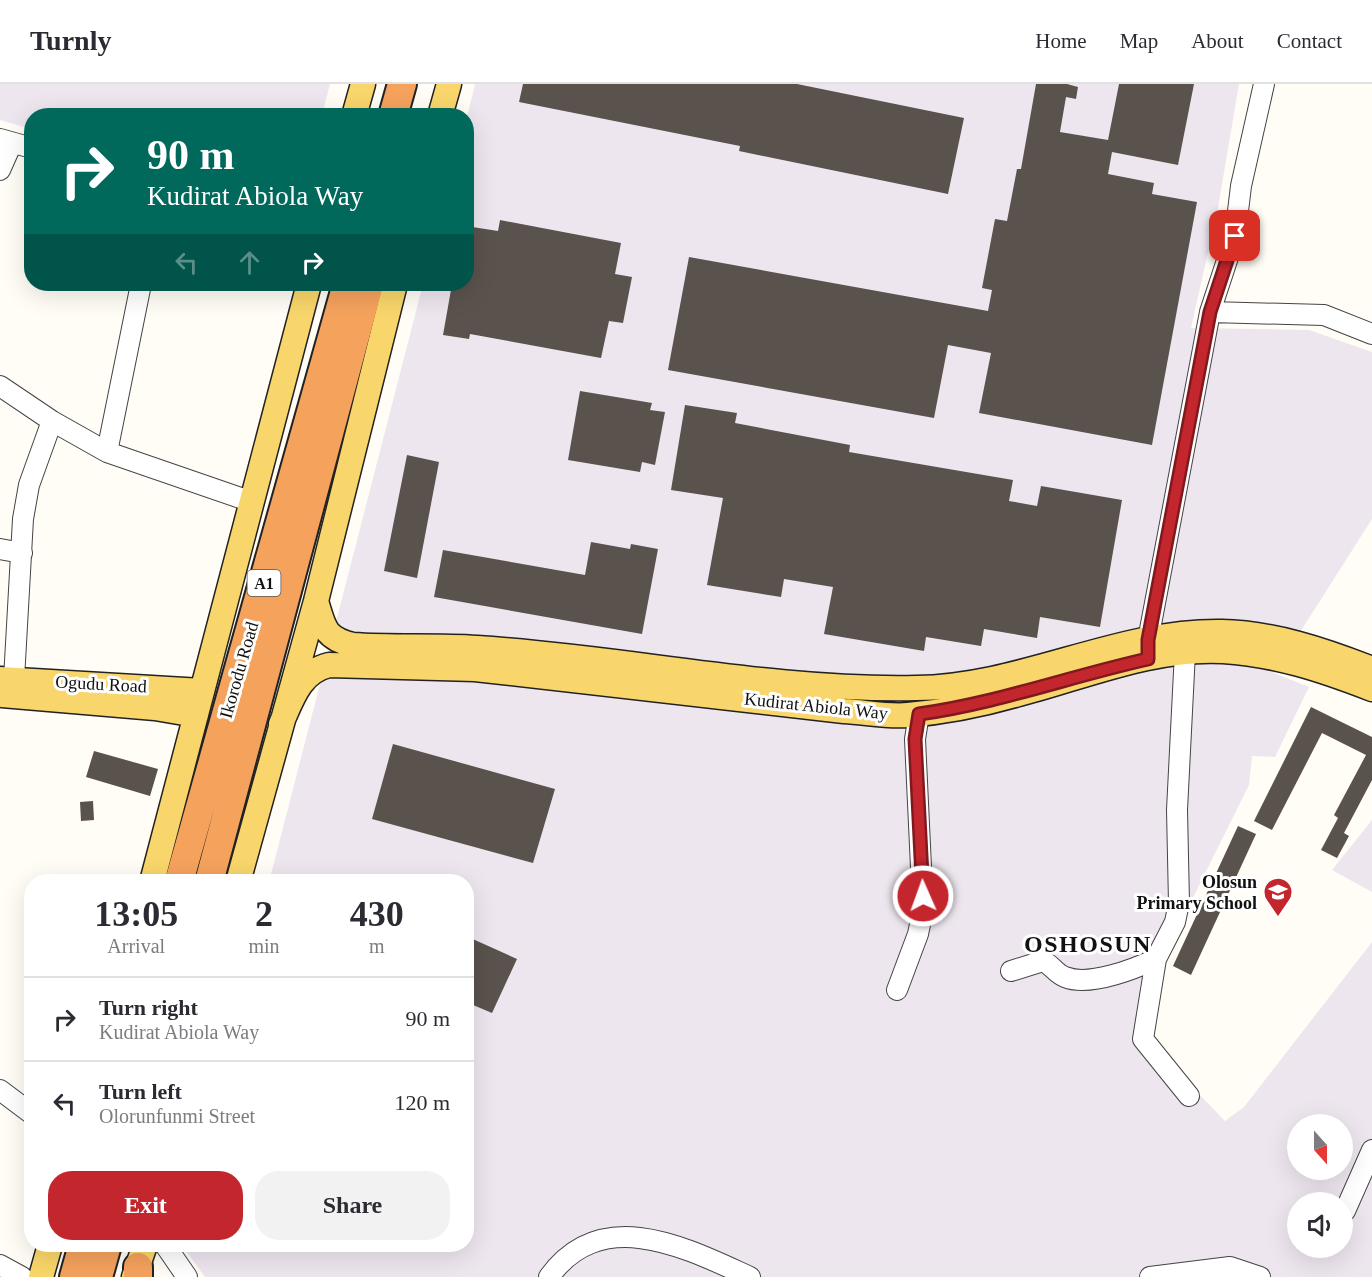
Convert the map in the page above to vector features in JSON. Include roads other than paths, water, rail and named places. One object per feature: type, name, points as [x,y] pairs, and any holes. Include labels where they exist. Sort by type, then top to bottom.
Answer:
[{"type":"highway","points":[[395,108],[402,84]]},
{"type":"highway","points":[[416,108],[422,84]]},
{"type":"highway","name":"Ikorodu Road","points":[[181,874],[345,291]]},
{"type":"highway","name":"Ikorodu Road","points":[[211,874],[367,291]]},
{"type":"highway","points":[[168,874],[191,838]]},
{"type":"highway","points":[[220,845],[222,874]]},
{"type":"highway","points":[[74,1277],[81,1252]]},
{"type":"highway","points":[[98,1277],[105,1252]]},
{"type":"main road","points":[[356,108],[363,84]]},
{"type":"main road","points":[[442,108],[449,84]]},
{"type":"main road","name":"Ikorodu Road","points":[[154,874],[307,291]]},
{"type":"main road","points":[[240,874],[316,601],[393,291]]},
{"type":"main road","name":"Kudirat Abiola Way","points":[[316,601],[329,635],[338,641],[353,645],[477,648],[846,687],[959,686],[1010,677],[1104,650],[1148,650],[1222,651],[1274,657],[1327,672],[1372,689]]},
{"type":"main road","name":"Kudirat Abiola Way","points":[[281,724],[306,676],[316,668],[348,664],[475,669],[844,711],[906,715],[963,708],[1015,695],[1148,650],[1171,635],[1222,632],[1278,639],[1333,654],[1372,669]]},
{"type":"main road","name":"Ogudu Road","points":[[5,684],[202,691]]},
{"type":"main road","name":"Ogudu Road","points":[[5,684],[196,715]]},
{"type":"main road","points":[[41,1277],[48,1252]]},
{"type":"street","points":[[1148,650],[1210,312],[1235,236],[1240,186],[1264,84]]},
{"type":"street","points":[[0,170],[15,143]]},
{"type":"street","points":[[107,452],[140,291]]},
{"type":"street","points":[[1210,312],[1324,315],[1372,334]]},
{"type":"street","points":[[0,386],[52,421],[107,452],[252,502]]},
{"type":"street","points":[[5,684],[22,553],[23,519],[29,485],[52,421]]},
{"type":"street","points":[[0,549],[22,553]]},
{"type":"street","points":[[1185,652],[1177,810],[1179,903],[1175,922],[1156,959],[1143,1039],[1189,1096]]},
{"type":"street","points":[[897,990],[918,934],[923,910],[915,739],[919,714]]},
{"type":"street","points":[[1011,971],[1043,962],[1065,977],[1086,980],[1130,970],[1156,959]]},
{"type":"street","points":[[0,1090],[24,1108]]},
{"type":"street","points":[[1353,1193],[1372,1150]]},
{"type":"street","points":[[549,1277],[560,1262],[591,1244],[627,1235],[680,1245],[750,1277]]},
{"type":"street","points":[[170,1252],[187,1277]]},
{"type":"street","points":[[0,1265],[22,1277]]},
{"type":"street","points":[[1150,1277],[1230,1268],[1260,1277]]},
{"type":"place","name":"Olosun Primary School","points":[[1278,918]]},
{"type":"district","name":"OSHOSUN","points":[[1088,944]]}]
